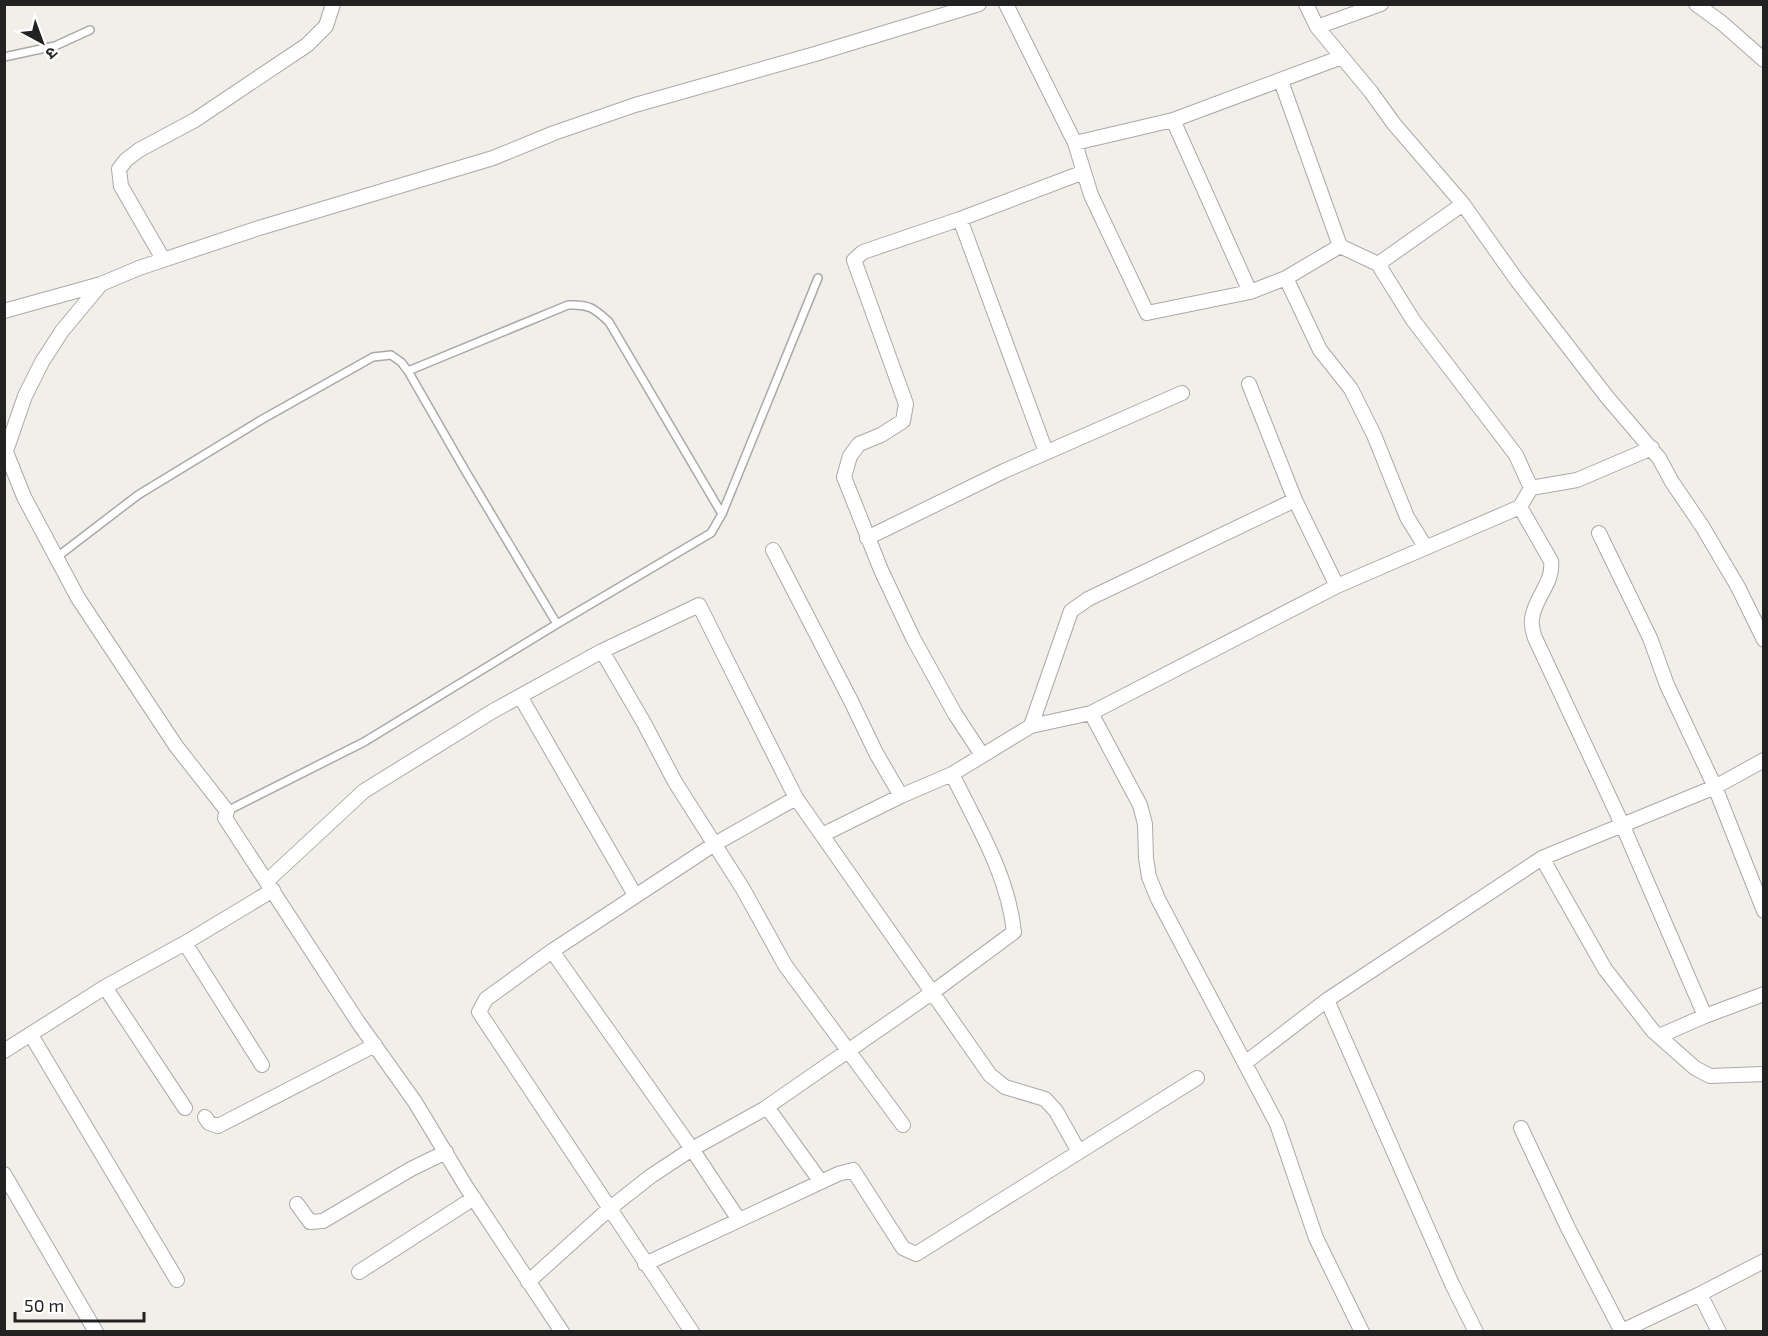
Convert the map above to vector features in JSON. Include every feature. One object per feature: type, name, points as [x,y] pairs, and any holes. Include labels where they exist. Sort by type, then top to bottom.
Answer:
[{"type":"street","points":[[163,259],[122,186],[119,169],[139,150],[195,120],[307,45],[326,26],[333,4]]},
{"type":"street","points":[[4,311],[101,284],[163,259],[259,228],[389,191],[493,158],[554,133],[635,105],[979,4]]},
{"type":"street","points":[[1006,4],[1075,143],[1091,195],[1147,313],[1250,292],[1286,278],[1340,246]]},
{"type":"street","points":[[1306,4],[1317,27],[1394,124],[1463,204],[1509,270],[1607,397],[1652,448],[1738,587],[1764,640]]},
{"type":"street","points":[[1317,27],[1381,4]]},
{"type":"street","points":[[1695,4],[1722,23],[1764,60]]},
{"type":"street","points":[[1075,143],[1173,120],[1342,57]]},
{"type":"street","points":[[1281,81],[1340,246],[1378,264],[1413,320],[1516,455],[1532,488]]},
{"type":"street","points":[[1173,120],[1250,292]]},
{"type":"street","points":[[982,755],[913,638],[867,538],[844,477],[850,456],[859,444],[882,435],[903,421],[906,404],[854,260],[863,252],[960,219],[1084,172]]},
{"type":"street","points":[[1378,264],[1463,204]]},
{"type":"street","points":[[960,219],[1046,452]]},
{"type":"street","points":[[1286,278],[1320,350],[1351,389],[1392,477],[1407,517],[1426,548]]},
{"type":"street","points":[[101,284],[62,331],[42,362],[25,396],[5,449],[24,497],[78,598],[176,746],[227,812],[225,818],[358,1022],[416,1102],[474,1198],[562,1332]]},
{"type":"street","points":[[1249,384],[1295,500],[1337,586]]},
{"type":"street","points":[[867,538],[1004,471],[1182,393]]},
{"type":"street","points":[[822,835],[952,774],[1030,726],[1091,713],[1337,586],[1520,507],[1532,488],[1577,480],[1652,448]]},
{"type":"street","points":[[1030,726],[1071,611],[1088,599],[1295,500]]},
{"type":"street","points":[[1520,507],[1551,561],[1552,569],[1533,610],[1531,621],[1535,638],[1622,824],[1705,1016]]},
{"type":"street","points":[[1599,532],[1650,638],[1668,685],[1715,787],[1764,910]]},
{"type":"street","points":[[772,550],[876,753],[901,796]]},
{"type":"street","points":[[4,1050],[105,987],[185,943],[270,886],[364,791],[520,696],[602,651],[699,605],[796,798],[990,1075],[1005,1087],[1045,1099],[1056,1111],[1079,1152]]},
{"type":"street","points":[[602,651],[675,782],[743,889],[785,965],[903,1125]]},
{"type":"street","points":[[520,696],[635,895]]},
{"type":"street","points":[[1091,713],[1140,805],[1145,824],[1149,877],[1158,899],[1277,1124],[1316,1238],[1362,1332]]},
{"type":"street","points":[[1245,1063],[1328,1000],[1542,858],[1715,787],[1764,759]]},
{"type":"street","points":[[528,1282],[609,1209],[651,1176],[692,1149],[766,1107],[933,992],[1014,932],[1011,906],[991,851],[952,774]]},
{"type":"street","points":[[692,1332],[479,1012],[486,999],[552,951],[713,845],[796,798]]},
{"type":"street","points":[[1542,858],[1605,969],[1659,1036],[1695,1068],[1710,1076],[1764,1074]]},
{"type":"street","points":[[185,943],[262,1065]]},
{"type":"street","points":[[552,951],[692,1149],[739,1220]]},
{"type":"street","points":[[105,987],[185,1108]]},
{"type":"street","points":[[1659,1036],[1764,994]]},
{"type":"street","points":[[1328,1000],[1452,1284],[1476,1332]]},
{"type":"street","points":[[31,1035],[177,1280]]},
{"type":"street","points":[[205,1117],[209,1123],[218,1125],[375,1045]]},
{"type":"street","points":[[645,1263],[838,1174],[854,1170],[903,1248],[916,1254],[1197,1078]]},
{"type":"street","points":[[766,1107],[821,1182]]},
{"type":"street","points":[[1521,1128],[1568,1228],[1622,1331],[1764,1261]]},
{"type":"street","points":[[297,1204],[310,1222],[323,1221],[411,1169],[446,1152]]},
{"type":"street","points":[[4,1174],[96,1332]]},
{"type":"street","points":[[359,1272],[474,1198]]},
{"type":"street","points":[[1700,1294],[1719,1332]]},
{"type":"lane","points":[[4,57],[55,46],[90,30]]},
{"type":"lane","points":[[227,812],[364,742],[711,533],[722,514],[818,278]]},
{"type":"lane","points":[[408,371],[568,305],[584,304],[597,310],[609,322],[722,514]]},
{"type":"lane","points":[[57,557],[138,495],[261,420],[373,357],[391,355],[408,371],[465,472],[557,624]]}]
